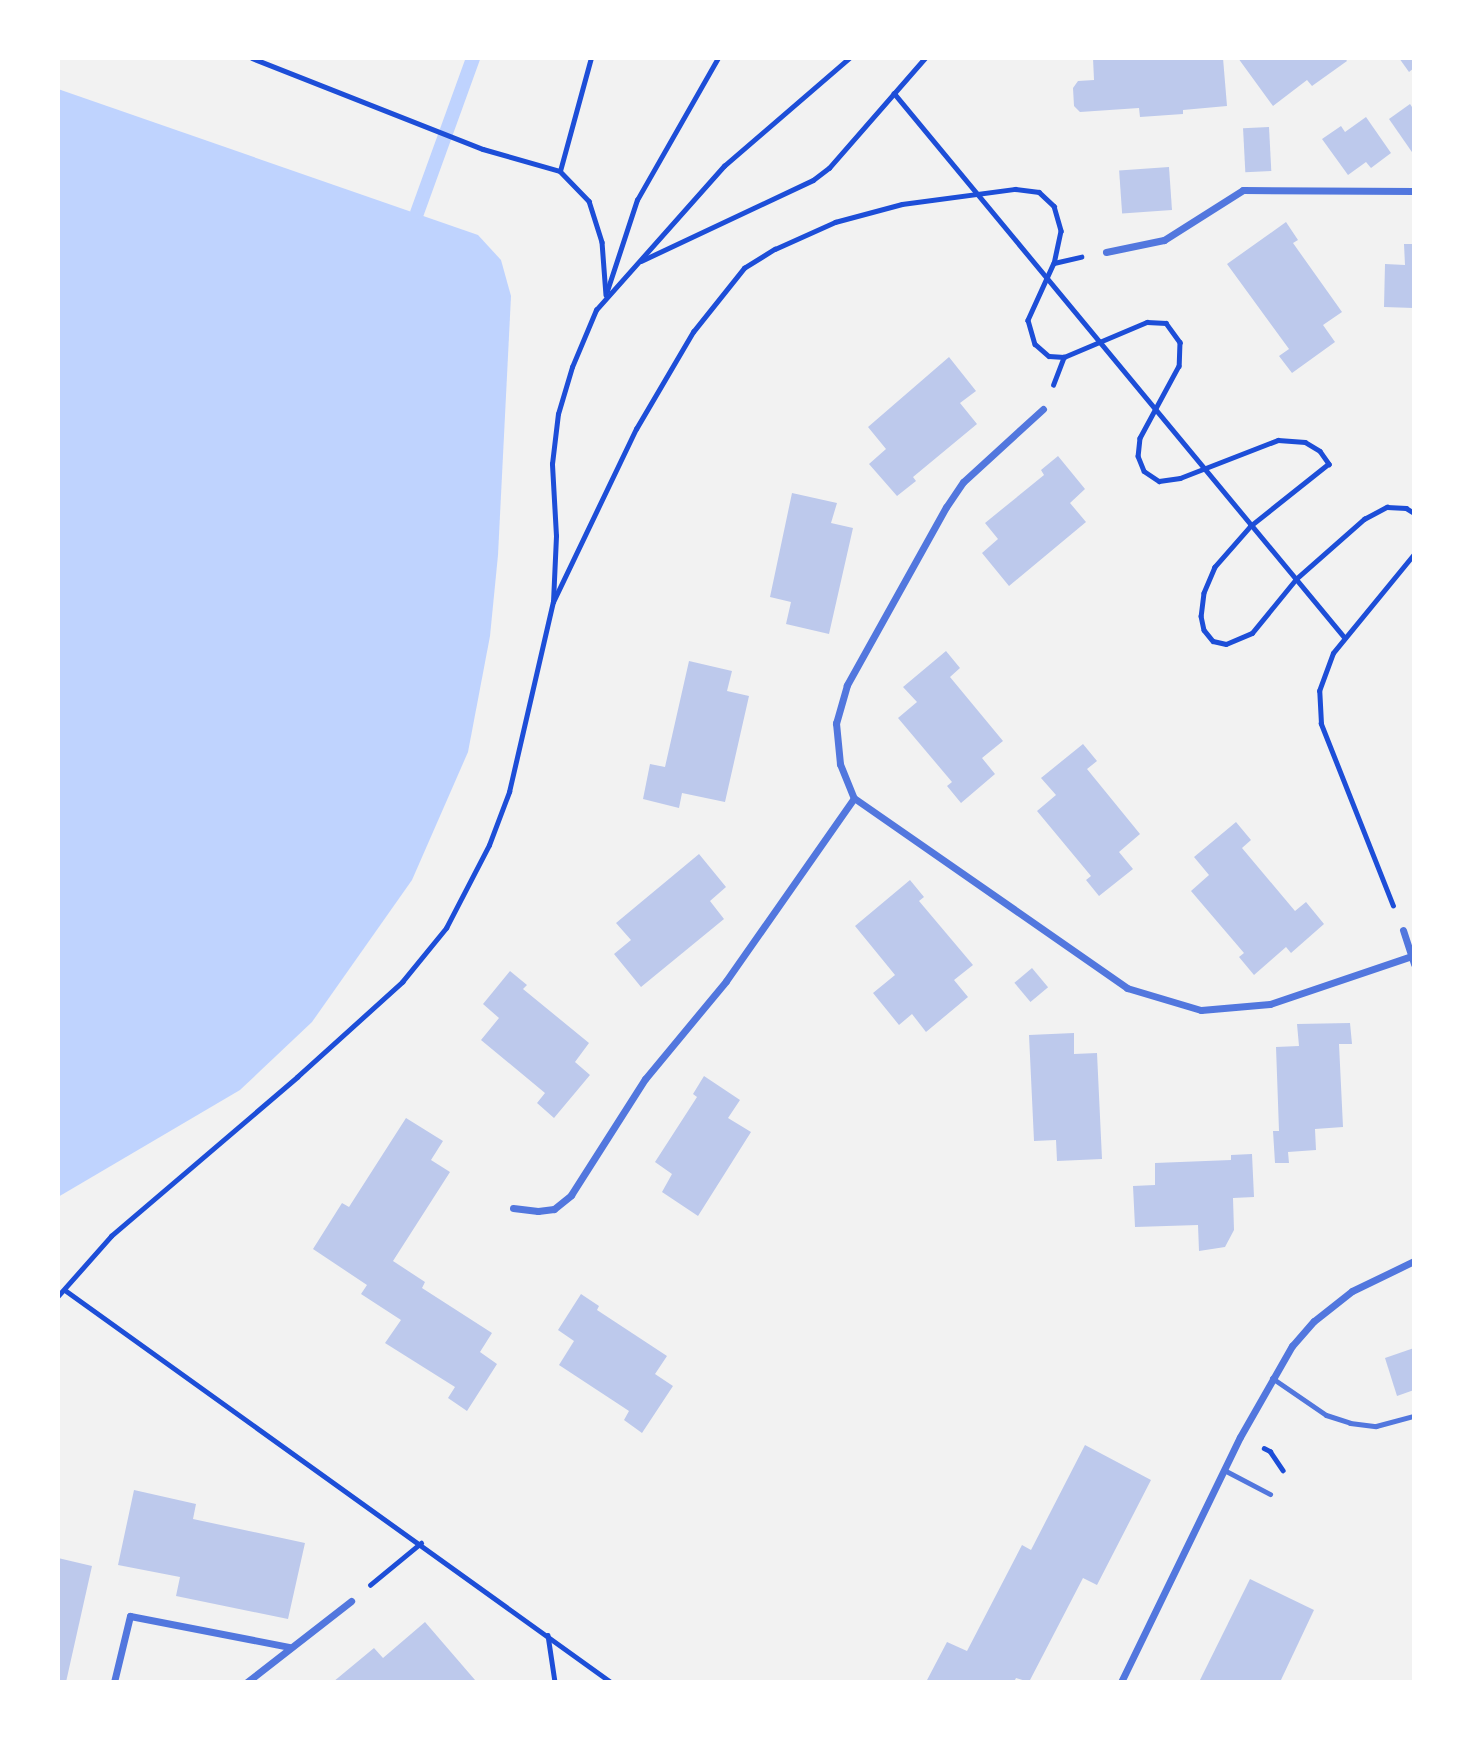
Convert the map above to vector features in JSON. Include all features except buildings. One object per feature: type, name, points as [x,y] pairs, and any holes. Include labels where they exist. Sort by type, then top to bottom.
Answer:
[{"type":"street","points":[[1106,252],[1164,240],[1243,190],[1414,191]]},
{"type":"street","points":[[1043,409],[963,482],[847,685],[836,723],[841,764],[854,798],[1127,988],[1201,1010],[1270,1004],[1413,960],[1403,930]]},
{"type":"street","points":[[513,1208],[538,1211],[554,1209],[571,1195],[645,1079],[726,981],[854,798]]},
{"type":"street","points":[[1121,1682],[1224,1470],[1272,1378],[1292,1346],[1328,1308],[1380,1274],[1414,1261]]},
{"type":"street","points":[[247,1682],[351,1601]]},
{"type":"street","points":[[114,1682],[130,1616],[290,1647]]},
{"type":"lane","points":[[1272,1378],[1326,1415],[1350,1423],[1376,1426],[1414,1416]]},
{"type":"lane","points":[[1224,1470],[1270,1494]]},
{"type":"path","points":[[252,58],[458,139],[560,171],[589,201],[602,242],[606,295]]},
{"type":"path","points":[[560,171],[591,58]]},
{"type":"path","points":[[606,295],[637,200],[718,58]]},
{"type":"path","points":[[58,1296],[111,1237],[298,1077],[402,982],[446,928],[489,845],[509,792],[553,602],[555,536],[552,464],[558,414],[572,367],[596,310],[606,295],[724,166],[849,58]]},
{"type":"path","points":[[636,264],[813,180],[830,168],[925,58]]},
{"type":"path","points":[[894,93],[1345,638]]},
{"type":"path","points":[[553,602],[636,429],[694,332],[744,268],[775,249],[835,222],[902,204],[977,193],[1015,190],[1039,192],[1054,206],[1061,231],[1058,253],[1028,320],[1035,344],[1049,356],[1064,357],[1147,322],[1166,323],[1180,342],[1179,366],[1140,438],[1138,456],[1144,471],[1158,481],[1180,478],[1278,440],[1305,442],[1320,451],[1329,464],[1251,526],[1215,567],[1204,593],[1200,616],[1204,630],[1213,640],[1226,644],[1252,633],[1296,579],[1364,519],[1387,507],[1406,508],[1414,513]]},
{"type":"path","points":[[1403,930],[1321,724],[1319,691],[1324,670],[1345,638],[1414,554]]},
{"type":"path","points":[[65,1290],[548,1634],[611,1682]]},
{"type":"path","points":[[351,1601],[421,1543]]},
{"type":"path","points":[[548,1634],[555,1682]]},
{"type":"water","points":[[58,89],[478,235],[501,260],[511,296],[498,555],[490,636],[468,752],[412,880],[312,1022],[240,1090],[58,1197]]},
{"type":"waterway","points":[[417,213],[473,58]]}]
